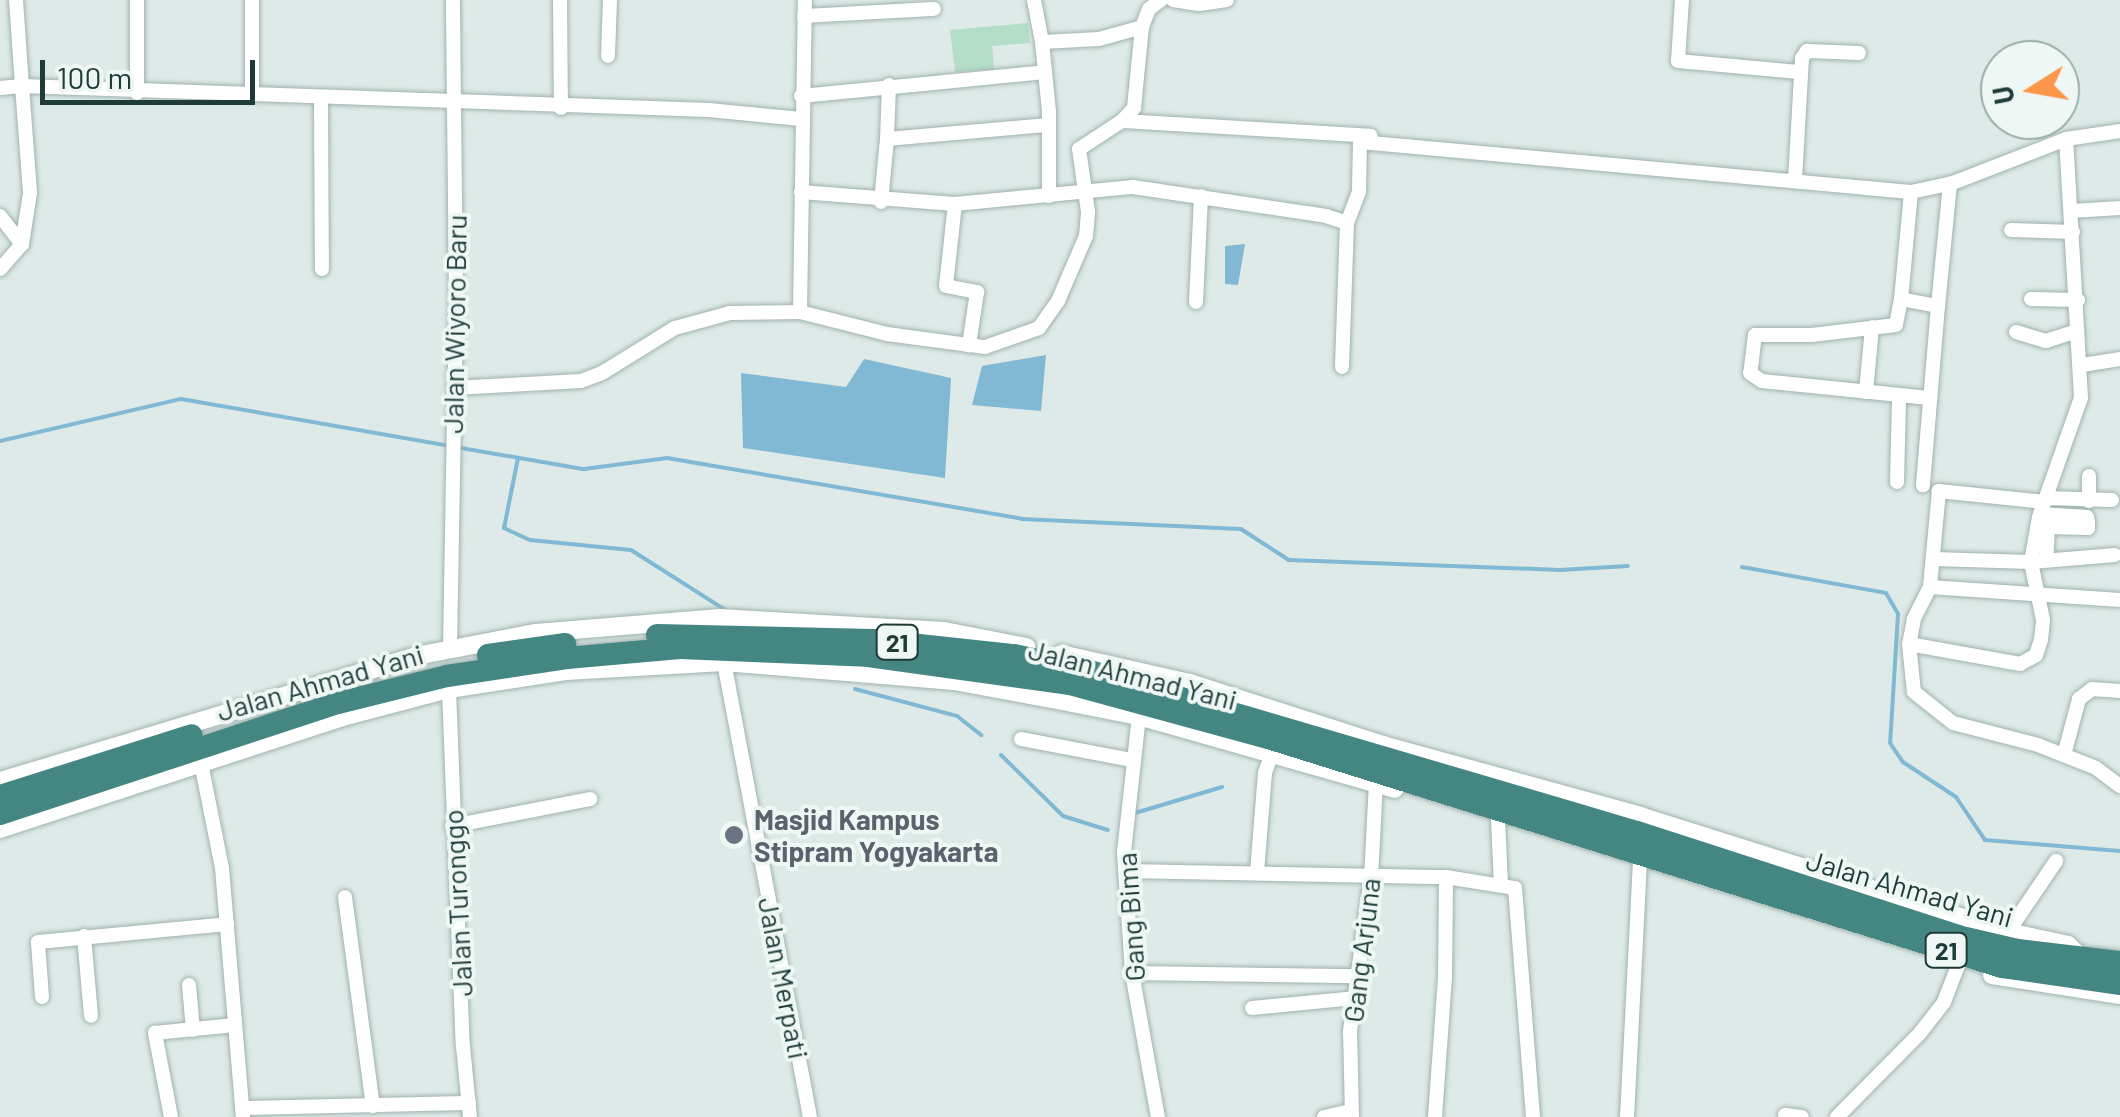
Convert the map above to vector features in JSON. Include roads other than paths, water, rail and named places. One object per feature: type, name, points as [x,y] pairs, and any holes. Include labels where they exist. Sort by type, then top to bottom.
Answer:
[{"type":"highway","name":"Jalan Ahmad Yani","points":[[0,796],[312,692],[446,662],[652,635],[730,633],[948,646],[1014,655],[1154,686],[1637,832],[1778,890],[2002,967],[2120,984]]},
{"type":"highway","name":"Jalan Ahmad Yani","points":[[0,814],[338,703],[448,676],[567,658],[680,648],[868,656],[1070,684],[1534,825],[1778,890],[1966,938],[2120,962]]},
{"type":"street","points":[[0,269],[22,244],[30,193],[16,0]]},
{"type":"street","points":[[136,0],[137,93]]},
{"type":"street","points":[[252,0],[252,95]]},
{"type":"street","name":"Jalan Wiyoro Baru","points":[[450,648],[453,0]]},
{"type":"street","points":[[560,0],[561,108]]},
{"type":"street","points":[[608,56],[610,0]]},
{"type":"street","points":[[1034,0],[1045,72],[1049,196]]},
{"type":"street","points":[[454,388],[581,380],[696,321],[730,313],[800,312],[888,334],[968,345],[1007,343],[1044,324],[1080,255],[1088,212],[1079,149],[1122,121],[1138,96],[1138,27],[1146,0]]},
{"type":"street","points":[[1042,42],[1099,39],[1138,27],[1149,9],[1161,0]]},
{"type":"street","points":[[1174,0],[1228,0]]},
{"type":"street","points":[[1682,0],[1678,61],[1799,72]]},
{"type":"street","points":[[800,312],[804,8],[934,9]]},
{"type":"street","points":[[1795,180],[1799,72],[1807,51],[1859,53]]},
{"type":"street","points":[[801,96],[1045,72]]},
{"type":"street","points":[[882,202],[889,85]]},
{"type":"street","points":[[0,88],[455,100],[561,108],[708,110],[801,118]]},
{"type":"street","points":[[320,98],[322,268]]},
{"type":"street","points":[[1122,121],[1379,136],[1414,141],[1419,148]]},
{"type":"street","points":[[2080,136],[2120,131],[2120,121]]},
{"type":"street","points":[[887,139],[1048,125]]},
{"type":"street","points":[[1342,367],[1347,224],[1359,192],[1360,142],[1910,192],[1950,184],[2061,140]]},
{"type":"street","points":[[1909,644],[2020,664],[2036,655],[2041,640],[2037,591],[2044,505],[2078,413],[2082,365],[2066,140]]},
{"type":"street","points":[[1923,485],[1950,184]]},
{"type":"street","points":[[801,192],[882,202],[956,204],[1133,187],[1347,224]]},
{"type":"street","points":[[1910,192],[1896,325],[1812,335],[1761,334],[1752,340],[1752,378],[1899,398],[1929,398]]},
{"type":"street","points":[[1196,302],[1201,196]]},
{"type":"street","points":[[956,204],[946,286],[977,292],[968,345]]},
{"type":"street","points":[[2071,211],[2120,208]]},
{"type":"street","points":[[0,216],[22,244]]},
{"type":"street","points":[[2011,230],[2073,232]]},
{"type":"street","points":[[1901,299],[1938,306]]},
{"type":"street","points":[[2030,299],[2078,300]]},
{"type":"street","points":[[1866,392],[1872,327]]},
{"type":"street","points":[[2016,332],[2046,341],[2077,331]]},
{"type":"street","points":[[2082,365],[2120,359]]},
{"type":"street","points":[[1896,482],[1899,398]]},
{"type":"street","points":[[2089,476],[2089,501]]},
{"type":"street","points":[[2038,561],[2048,527],[2088,528],[2087,517],[2044,505],[1940,491],[1930,587],[1914,619],[1909,644],[1914,692],[1945,718],[2064,755],[2096,768],[2120,786]]},
{"type":"street","points":[[2044,505],[2112,500]]},
{"type":"street","points":[[1934,558],[2038,561],[2115,555]]},
{"type":"street","points":[[1930,587],[2037,591],[2120,600]]},
{"type":"street","points":[[0,782],[450,648],[628,622],[720,618],[944,631],[1126,666],[1190,683],[1383,745],[1640,816],[2008,932],[2068,945],[2081,958]]},
{"type":"street","points":[[0,829],[201,763],[449,689],[566,671],[724,662],[954,681],[1139,716],[1498,819],[1534,825],[1640,864],[1958,965],[2041,986],[2120,995]]},
{"type":"street","name":"Jalan Merpati","points":[[724,662],[810,1117]]},
{"type":"street","name":"Jalan Turonggo","points":[[449,689],[452,826],[469,1110]]},
{"type":"street","points":[[2064,755],[2079,699],[2092,689],[2120,691]]},
{"type":"street","name":"Gang Bima","points":[[1139,716],[1132,760],[1126,871],[1132,973],[1158,1117]]},
{"type":"street","points":[[1021,739],[1132,760]]},
{"type":"street","points":[[1257,872],[1266,773],[1272,753]]},
{"type":"street","points":[[201,763],[222,868],[243,1113],[373,1106],[469,1110]]},
{"type":"street","name":"Gang Arjuna","points":[[1351,1114],[1348,1065],[1371,878],[1376,784]]},
{"type":"street","points":[[452,826],[590,799]]},
{"type":"street","points":[[1498,819],[1532,1117]]},
{"type":"street","points":[[2008,932],[2056,861]]},
{"type":"street","points":[[1626,1117],[1640,864]]},
{"type":"street","points":[[1126,871],[1446,877],[1508,886]]},
{"type":"street","points":[[1436,1117],[1446,877]]},
{"type":"street","points":[[345,897],[373,1106]]},
{"type":"street","points":[[42,997],[36,945],[84,936],[227,924]]},
{"type":"street","points":[[84,936],[91,1016]]},
{"type":"street","points":[[1836,1117],[1920,1032],[1944,1002],[1958,965]]},
{"type":"street","points":[[1132,973],[1358,976]]},
{"type":"street","points":[[188,985],[193,1030]]},
{"type":"street","points":[[1252,1008],[1354,998]]},
{"type":"street","points":[[172,1117],[155,1033],[236,1025]]},
{"type":"street","points":[[1324,1117],[1351,1114]]},
{"type":"street","points":[[1785,1115],[1802,1117]]},
{"type":"water","points":[[1245,244],[1238,285],[1225,284],[1225,246]]},
{"type":"water","points":[[1046,355],[1041,411],[972,405],[982,366]]},
{"type":"water","points":[[864,359],[951,378],[945,478],[743,448],[741,373],[846,387]]},
{"type":"waterway","points":[[0,441],[181,399],[584,469],[667,458],[1022,519],[1241,529],[1289,560],[1560,570],[1628,566]]},
{"type":"waterway","points":[[518,458],[504,528],[530,540],[631,550],[727,611]]},
{"type":"waterway","points":[[1742,567],[1886,593],[1898,614],[1890,743],[1903,762],[1956,797],[1985,840],[2120,851]]},
{"type":"waterway","points":[[855,689],[957,716],[981,735]]},
{"type":"waterway","points":[[1001,755],[1063,816],[1108,830]]},
{"type":"waterway","points":[[1135,813],[1222,787]]},
{"type":"place","name":"Masjid Kampus Stipram Yogyakarta","points":[[734,835]]}]
